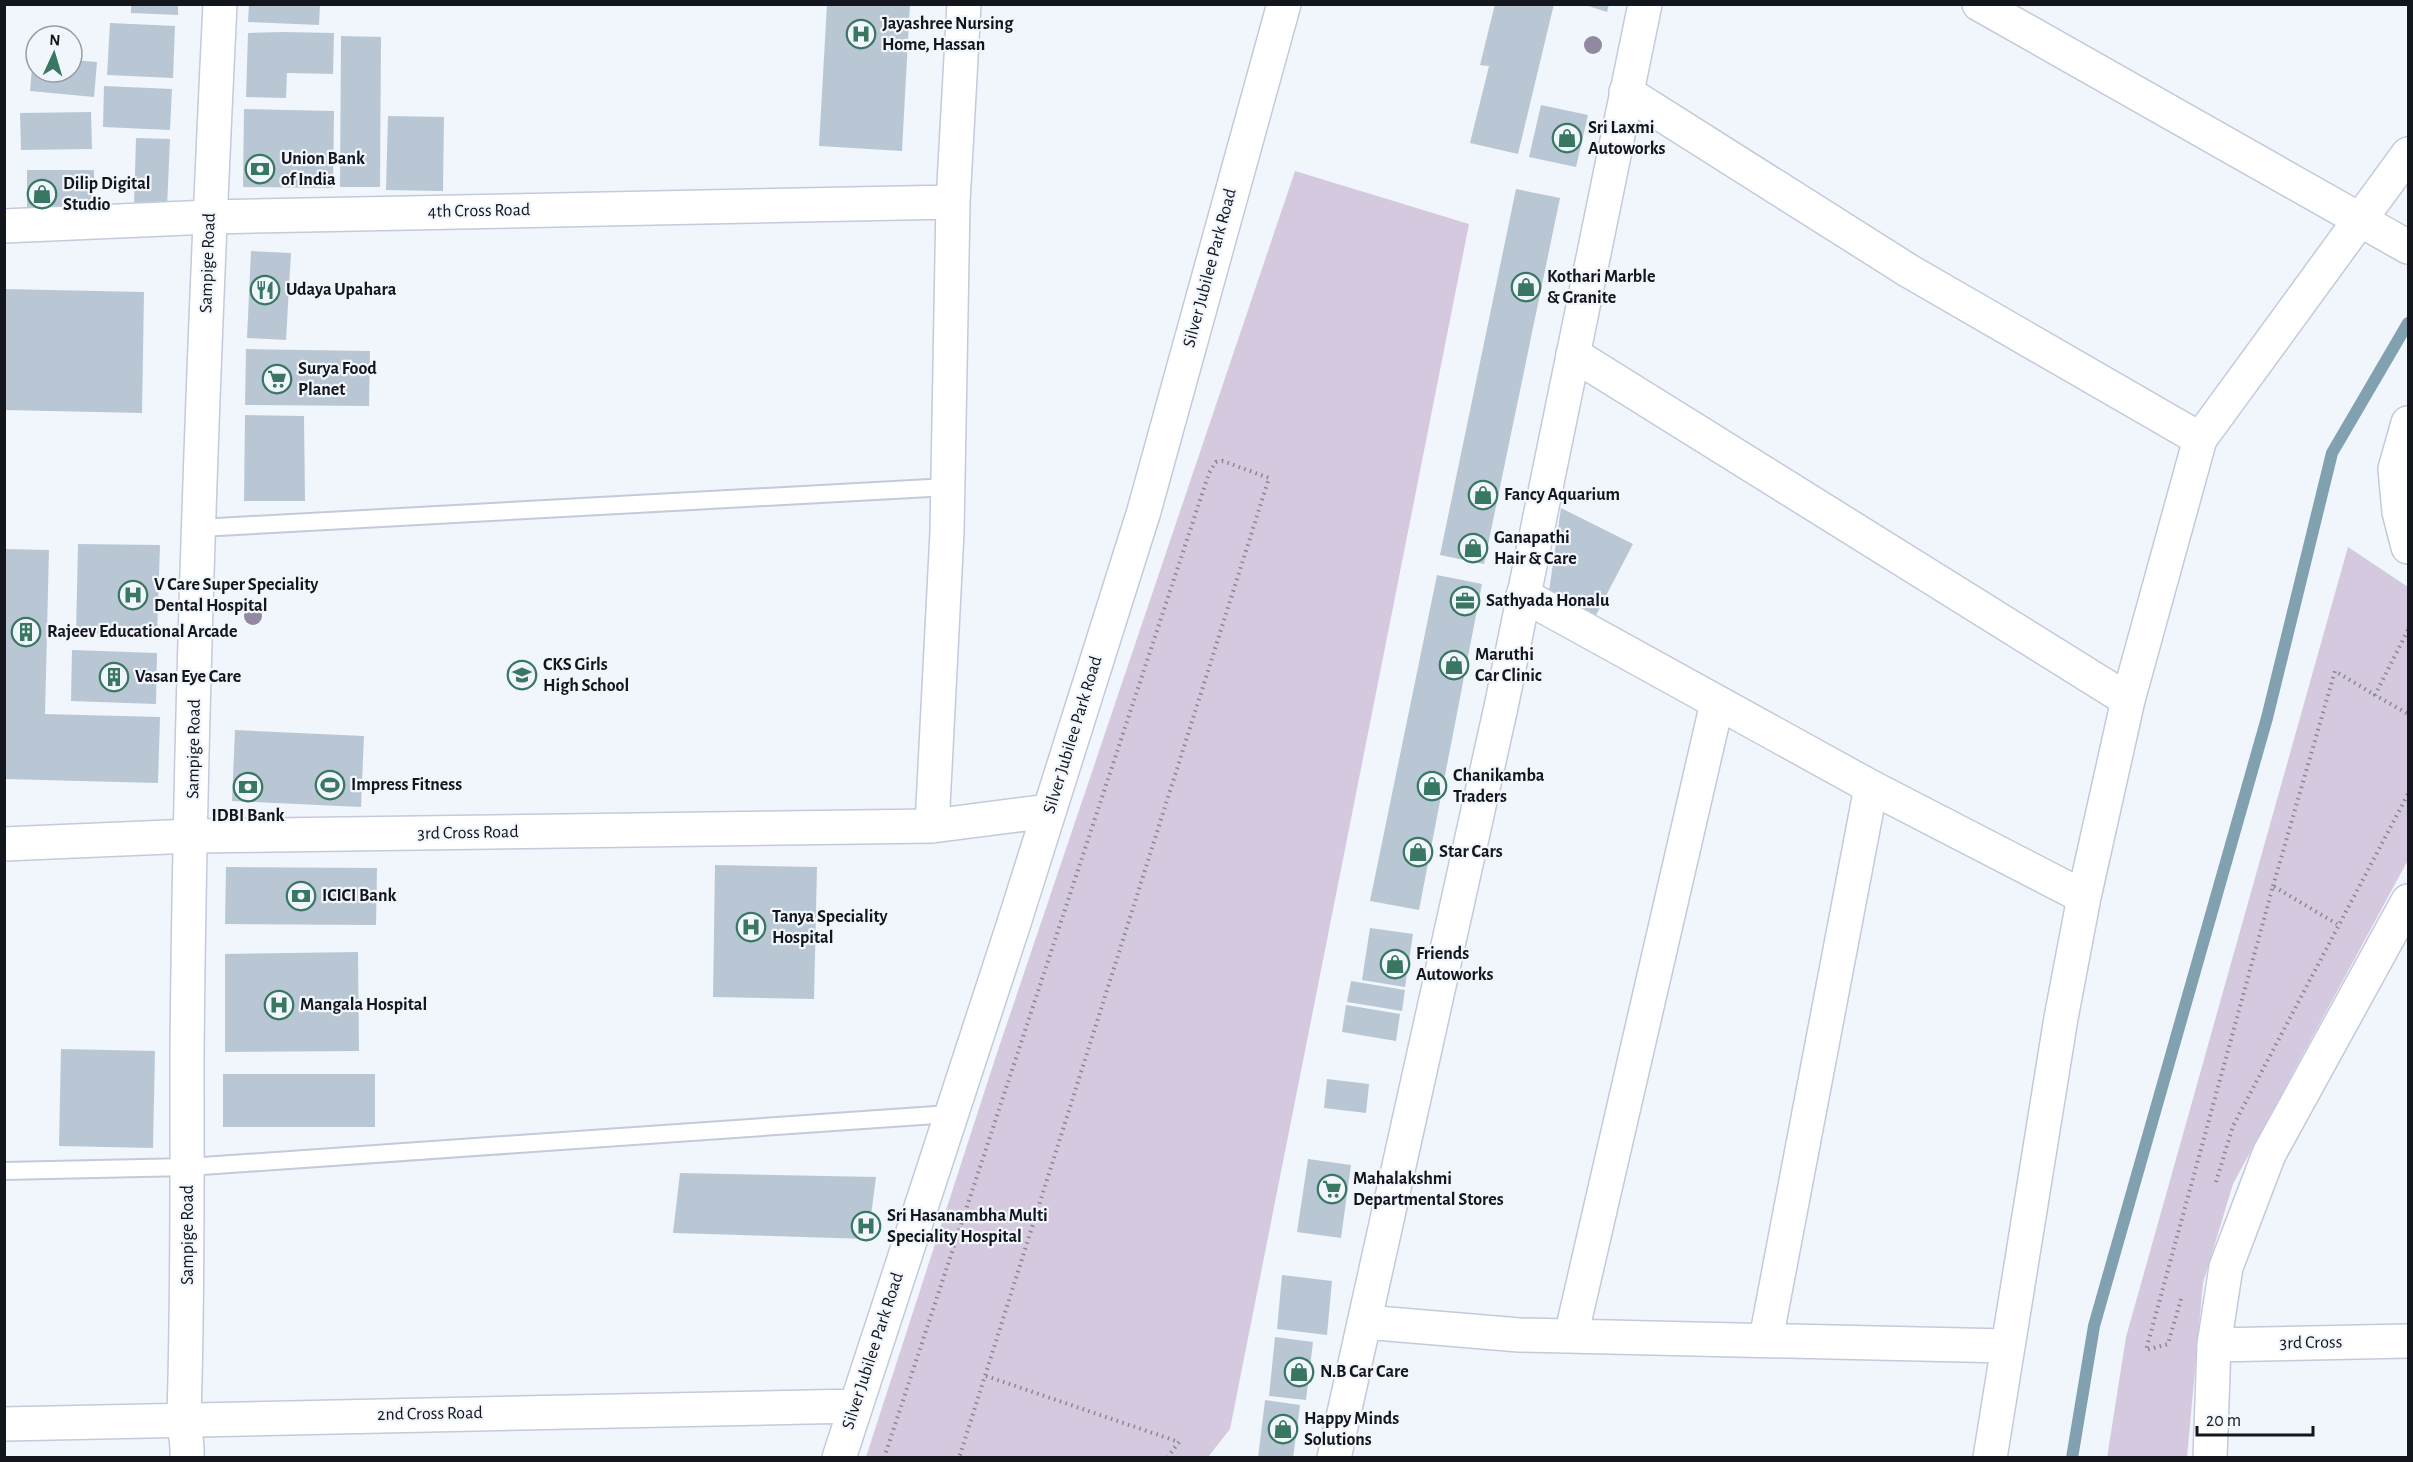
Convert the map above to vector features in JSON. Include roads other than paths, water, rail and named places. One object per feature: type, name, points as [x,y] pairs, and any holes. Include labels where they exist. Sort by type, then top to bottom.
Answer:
[{"type":"street","name":"Sampige Road","points":[[187,1458],[184,1419],[188,1346],[187,1056],[199,528],[220,4]]},
{"type":"street","points":[[932,826],[948,487],[953,202],[964,4]]},
{"type":"street","name":"Silver Jubilee Park Road","points":[[839,1458],[1144,511],[1284,4]]},
{"type":"street","points":[[1334,1458],[1501,707],[1645,4]]},
{"type":"street","points":[[1979,4],[2398,241]]},
{"type":"street","points":[[1626,92],[1909,271],[2200,439]]},
{"type":"street","points":[[1989,1458],[2061,1018],[2084,897],[2128,700],[2200,439],[2359,219],[2409,154]]},
{"type":"street","name":"4th Cross Road","points":[[4,226],[210,217],[953,202]]},
{"type":"street","points":[[1573,354],[2128,700]]},
{"type":"street","points":[[2409,423],[2395,469],[2400,512],[2409,547]]},
{"type":"street","points":[[1523,595],[1871,787],[2084,897]]},
{"type":"street","points":[[1571,1336],[1717,703]]},
{"type":"street","points":[[1766,1339],[1871,787]]},
{"type":"street","name":"3rd Cross Road","points":[[4,844],[192,836],[932,826],[1049,811]]},
{"type":"street","points":[[2210,1458],[2214,1345],[2226,1267],[2270,1154],[2409,901]]},
{"type":"street","points":[[1365,1322],[1519,1335],[2007,1346]]},
{"type":"street","name":"3rd Cross","points":[[2214,1345],[2409,1341]]},
{"type":"street","name":"2nd Cross Road","points":[[4,1424],[856,1406]]},
{"type":"lane","points":[[199,528],[948,487]]},
{"type":"lane","points":[[4,1171],[188,1167],[950,1114]]},
{"type":"waterway","points":[[2072,1458],[2094,1326],[2267,718],[2332,453],[2408,323]]},
{"type":"place","name":"Jayashree Nursing Home, Hassan","points":[[861,34]]},
{"type":"place","name":"Sri Laxmi Autoworks","points":[[1567,138]]},
{"type":"place","name":"Union Bank of India","points":[[260,169]]},
{"type":"place","name":"Dilip Digital Studio","points":[[42,194]]},
{"type":"place","name":"Kothari Marble & Granite","points":[[1526,287]]},
{"type":"place","name":"Udaya Upahara","points":[[265,290]]},
{"type":"place","name":"Surya Food Planet","points":[[277,379]]},
{"type":"place","name":"Fancy Aquarium","points":[[1483,495]]},
{"type":"place","name":"Ganapathi Hair & Care","points":[[1473,548]]},
{"type":"place","name":"V Care Super Speciality Dental Hospital","points":[[133,595]]},
{"type":"place","name":"Sathyada Honalu","points":[[1465,601]]},
{"type":"place","name":"Rajeev Educational Arcade","points":[[26,632]]},
{"type":"place","name":"Maruthi Car Clinic","points":[[1454,665]]},
{"type":"place","name":"CKS Girls High School","points":[[522,675]]},
{"type":"place","name":"Vasan Eye Care","points":[[114,677]]},
{"type":"place","name":"Impress Fitness","points":[[330,785]]},
{"type":"place","name":"Chanikamba Traders","points":[[1432,786]]},
{"type":"place","name":"IDBI Bank","points":[[248,787]]},
{"type":"place","name":"Star Cars","points":[[1418,852]]},
{"type":"place","name":"ICICI Bank","points":[[301,896]]},
{"type":"place","name":"Tanya Speciality Hospital","points":[[751,927]]},
{"type":"place","name":"Friends Autoworks","points":[[1395,964]]},
{"type":"place","name":"Mangala Hospital","points":[[279,1005]]},
{"type":"place","name":"Mahalakshmi Departmental Stores","points":[[1332,1189]]},
{"type":"place","name":"Sri Hasanambha Multi Speciality Hospital","points":[[866,1226]]},
{"type":"place","name":"N.B Car Care","points":[[1299,1372]]},
{"type":"place","name":"Happy Minds Solutions","points":[[1283,1429]]}]
